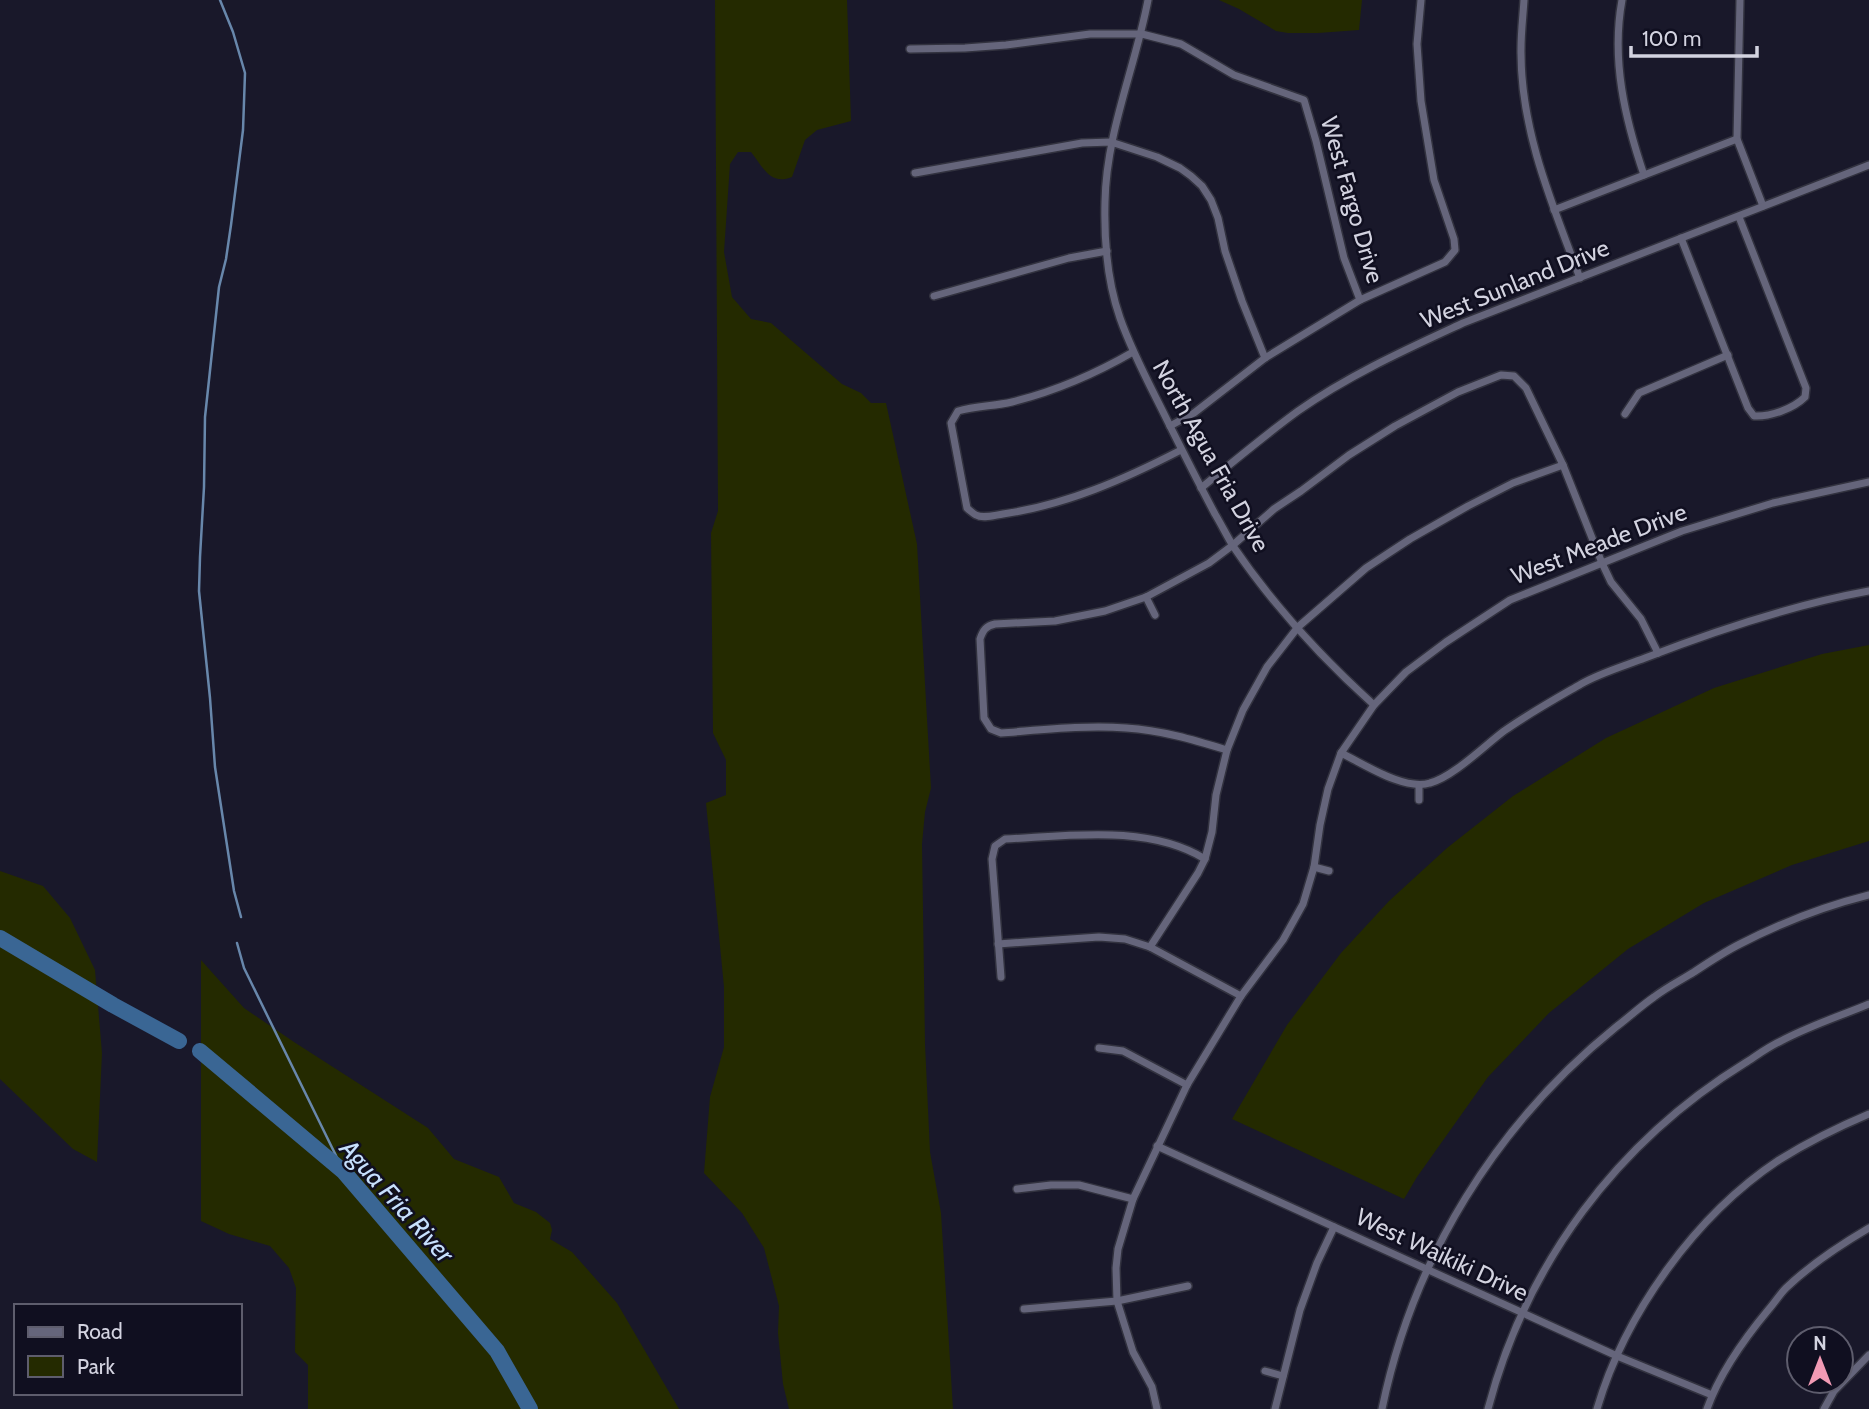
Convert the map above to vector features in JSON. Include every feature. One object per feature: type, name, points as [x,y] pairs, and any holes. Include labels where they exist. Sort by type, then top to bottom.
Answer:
[{"type":"street","name":"North Agua Fria Drive","points":[[1148,0],[1142,34],[1111,142],[1105,203],[1109,275],[1114,299],[1133,352],[1181,450],[1233,545],[1273,598],[1336,671],[1374,705]]},
{"type":"street","points":[[1170,426],[1194,413],[1265,358],[1360,300],[1445,262],[1455,250],[1454,239],[1434,180],[1421,101],[1418,44],[1421,0]]},
{"type":"street","points":[[1524,0],[1521,49],[1525,100],[1537,161],[1580,278]]},
{"type":"street","points":[[1622,0],[1617,49],[1620,87],[1630,136],[1644,175]]},
{"type":"street","points":[[1740,0],[1737,139],[1763,206]]},
{"type":"street","name":"West Fargo Drive","points":[[910,49],[1006,45],[1090,34],[1142,34],[1181,44],[1234,75],[1304,100],[1317,141],[1344,258],[1360,300]]},
{"type":"street","points":[[1554,210],[1737,139]]},
{"type":"street","points":[[915,173],[1082,143],[1111,142],[1168,162],[1191,176],[1211,200],[1237,289],[1265,358]]},
{"type":"street","name":"West Sunland Drive","points":[[1201,488],[1299,411],[1356,375],[1463,323],[1869,165]]},
{"type":"street","points":[[1681,238],[1748,408],[1754,416],[1764,417],[1798,404],[1805,397],[1806,388],[1739,217]]},
{"type":"street","points":[[934,296],[1069,258],[1107,251]]},
{"type":"street","points":[[1133,352],[1098,372],[1047,393],[1009,403],[958,411],[951,423],[967,508],[975,515],[986,517],[1084,494],[1135,474],[1181,450]]},
{"type":"street","points":[[1625,414],[1639,393],[1728,355]]},
{"type":"street","points":[[1227,750],[1167,734],[1127,728],[1095,727],[1000,733],[991,729],[984,718],[980,639],[983,632],[988,626],[995,624],[1055,621],[1105,611],[1146,597],[1209,563],[1274,509],[1349,455],[1395,426],[1458,392],[1501,375],[1514,376],[1526,388],[1563,465],[1611,582],[1641,619],[1658,653]]},
{"type":"street","points":[[1150,947],[1205,859],[1227,750],[1243,710],[1267,667],[1298,627],[1366,568],[1410,539],[1513,483],[1563,465]]},
{"type":"street","name":"West Meade Drive","points":[[1374,705],[1406,673],[1446,642],[1510,600],[1682,531],[1773,503],[1869,482]]},
{"type":"street","points":[[1341,753],[1404,782],[1419,785],[1430,783],[1456,769],[1506,730],[1585,682],[1752,620],[1869,591]]},
{"type":"street","points":[[1146,597],[1155,615]]},
{"type":"street","points":[[1157,1409],[1152,1387],[1133,1352],[1117,1301],[1118,1249],[1133,1199],[1187,1085],[1241,996],[1283,940],[1303,904],[1314,867],[1328,789],[1341,753],[1374,705]]},
{"type":"street","points":[[1419,785],[1419,800]]},
{"type":"street","points":[[1002,977],[992,859],[995,846],[1005,839],[1122,834],[1194,851],[1205,859]]},
{"type":"street","points":[[1314,867],[1329,871]]},
{"type":"street","points":[[1382,1409],[1393,1363],[1427,1269],[1470,1188],[1509,1133],[1558,1078],[1653,997],[1739,945],[1795,919],[1869,895]]},
{"type":"street","points":[[998,944],[1100,937],[1125,939],[1150,947],[1241,996]]},
{"type":"street","points":[[1488,1409],[1515,1328],[1540,1278],[1565,1236],[1608,1179],[1645,1139],[1710,1085],[1781,1041],[1869,1004]]},
{"type":"street","points":[[1099,1048],[1123,1051],[1187,1085]]},
{"type":"street","points":[[1597,1409],[1617,1356],[1639,1314],[1662,1277],[1702,1227],[1740,1190],[1779,1161],[1827,1132],[1869,1114]]},
{"type":"street","name":"West Waikiki Drive","points":[[1157,1146],[1617,1356],[1712,1395]]},
{"type":"street","points":[[1017,1189],[1079,1185],[1133,1199]]},
{"type":"street","points":[[1275,1409],[1300,1310],[1334,1227]]},
{"type":"street","points":[[1707,1409],[1731,1360],[1786,1289],[1828,1254],[1869,1228]]},
{"type":"street","points":[[1024,1308],[1117,1301],[1188,1286]]},
{"type":"street","points":[[1824,1409],[1834,1391],[1869,1355]]},
{"type":"street","points":[[1265,1371],[1283,1376]]},
{"type":"green space","points":[[715,0],[847,0],[851,121],[817,130],[805,140],[792,177],[773,177],[763,169],[751,152],[738,152],[730,164],[724,252],[732,297],[751,319],[771,323],[842,384],[861,393],[871,403],[886,403],[917,544],[931,788],[925,812],[922,844],[925,1044],[930,1152],[941,1213],[953,1409],[789,1409],[783,1384],[778,1333],[779,1306],[764,1248],[742,1213],[704,1173],[710,1097],[724,1047],[724,987],[706,803],[726,795],[726,760],[713,733],[711,533],[718,511]]},
{"type":"green space","points":[[1219,0],[1362,0],[1359,30],[1318,33],[1276,31]]},
{"type":"green space","points":[[1869,645],[1869,841],[1792,865],[1704,903],[1628,949],[1549,1013],[1488,1077],[1404,1199],[1232,1119],[1287,1025],[1341,953],[1389,901],[1447,848],[1513,796],[1606,738],[1714,688],[1822,654]]},
{"type":"green space","points":[[0,871],[43,886],[70,918],[95,970],[102,1053],[97,1162],[73,1149],[0,1079]]},
{"type":"green space","points":[[201,960],[244,1008],[428,1128],[454,1159],[499,1177],[514,1203],[536,1212],[550,1223],[550,1239],[572,1252],[617,1303],[679,1409],[308,1409],[308,1365],[295,1352],[296,1288],[289,1268],[270,1246],[229,1234],[201,1221]]},
{"type":"waterway","points":[[220,0],[245,73],[244,102],[243,130],[226,259],[219,287],[205,417],[199,591],[215,767],[234,891],[241,917]]},
{"type":"waterway","name":"Agua Fria River","points":[[0,938],[179,1041]]},
{"type":"waterway","points":[[237,943],[244,968],[344,1172]]},
{"type":"waterway","name":"Agua Fria River","points":[[200,1051],[344,1172],[497,1351],[530,1409]]}]
